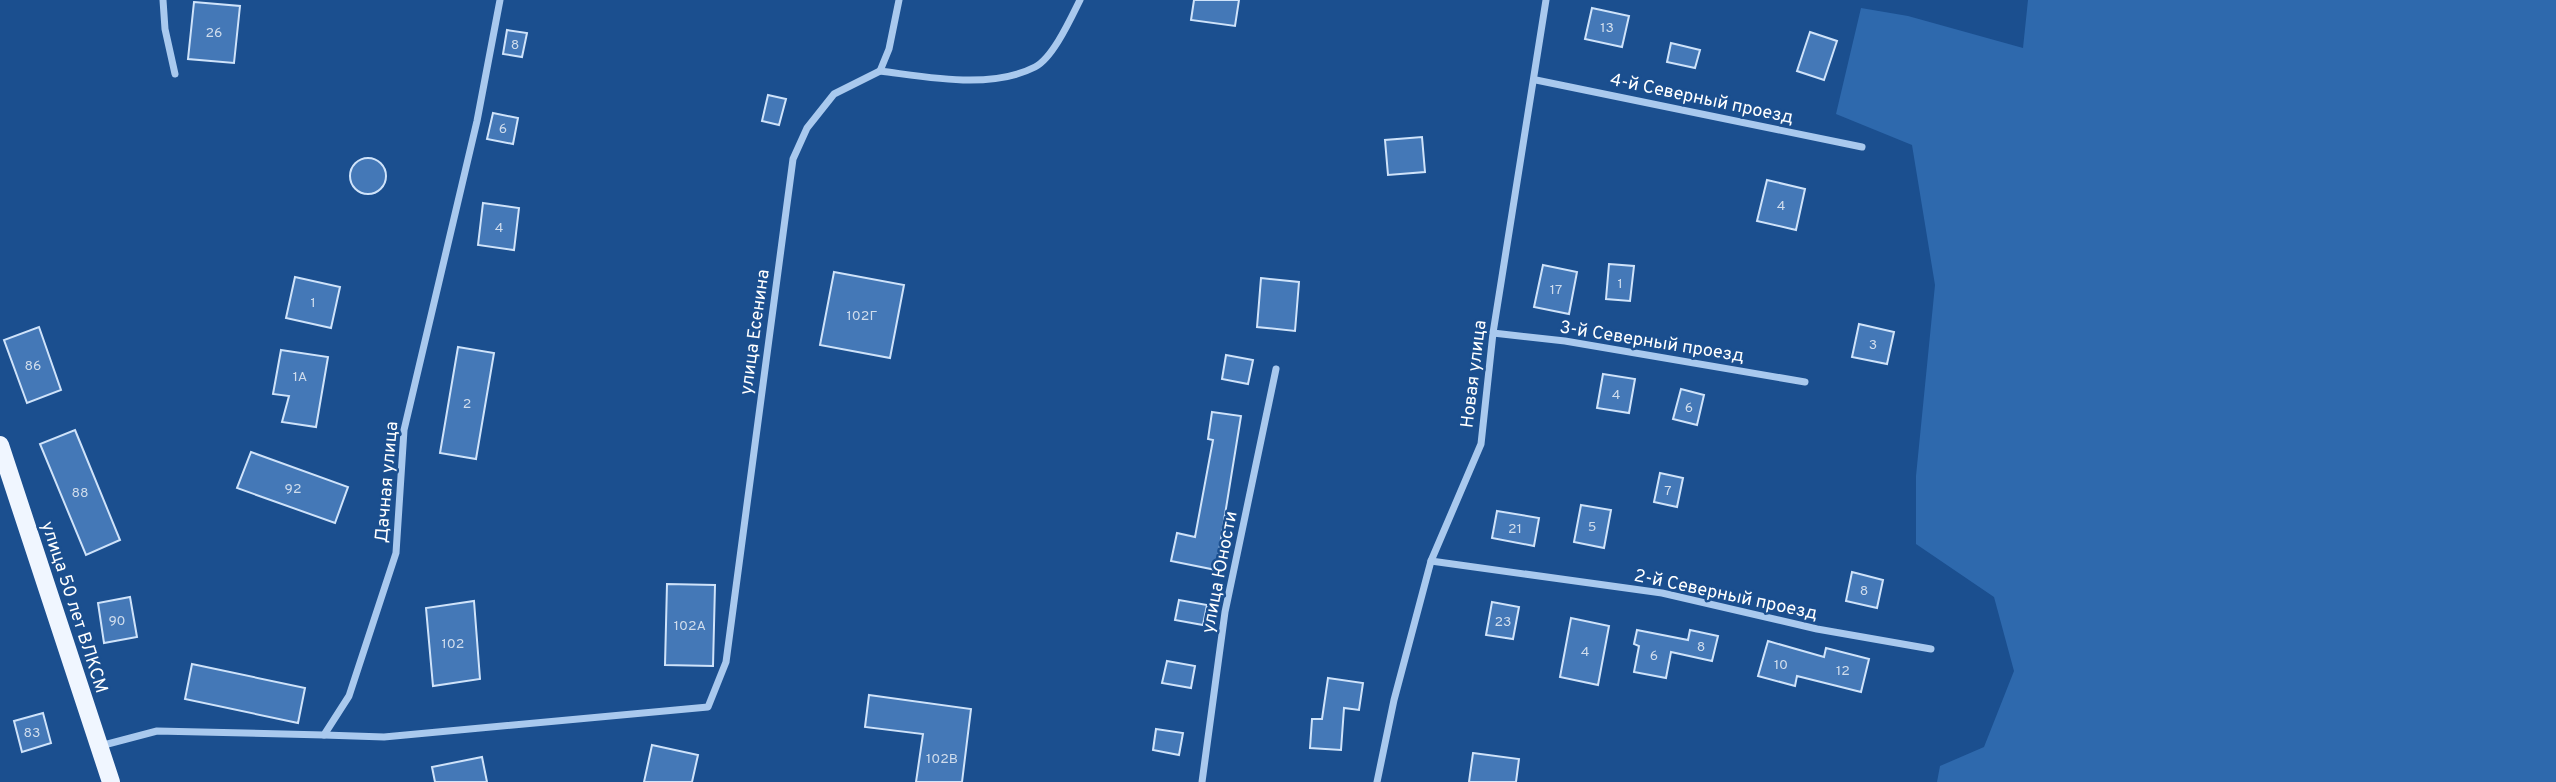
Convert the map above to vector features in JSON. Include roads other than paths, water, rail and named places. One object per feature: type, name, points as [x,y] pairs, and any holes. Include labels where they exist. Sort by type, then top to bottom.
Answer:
[{"type":"main road","name":"улица 50 лет ВЛКСМ","points":[[0,445],[111,782]]},
{"type":"street","points":[[163,0],[165,29],[175,74]]},
{"type":"street","name":"Дачная улица","points":[[324,735],[349,696],[396,553],[404,430],[477,121],[499,0]]},
{"type":"street","points":[[899,0],[889,49],[880,71],[930,78],[993,79],[1037,66],[1065,32],[1080,0]]},
{"type":"street","name":"Новая улица","points":[[1377,782],[1394,700],[1431,561],[1480,444],[1493,333],[1536,80],[1546,0]]},
{"type":"street","name":"улица Есенина","points":[[324,735],[384,737],[708,707],[726,662],[793,159],[807,128],[834,94],[880,71]]},
{"type":"street","name":"4-й Северный проезд","points":[[1536,80],[1862,147]]},
{"type":"street","name":"3-й Северный проезд","points":[[1493,333],[1564,341],[1805,382]]},
{"type":"street","name":"улица Юности","points":[[1202,782],[1225,612],[1276,369]]},
{"type":"street","name":"2-й Северный проезд","points":[[1431,561],[1662,593],[1817,629],[1931,649]]},
{"type":"street","points":[[99,747],[157,731],[324,735]]}]
